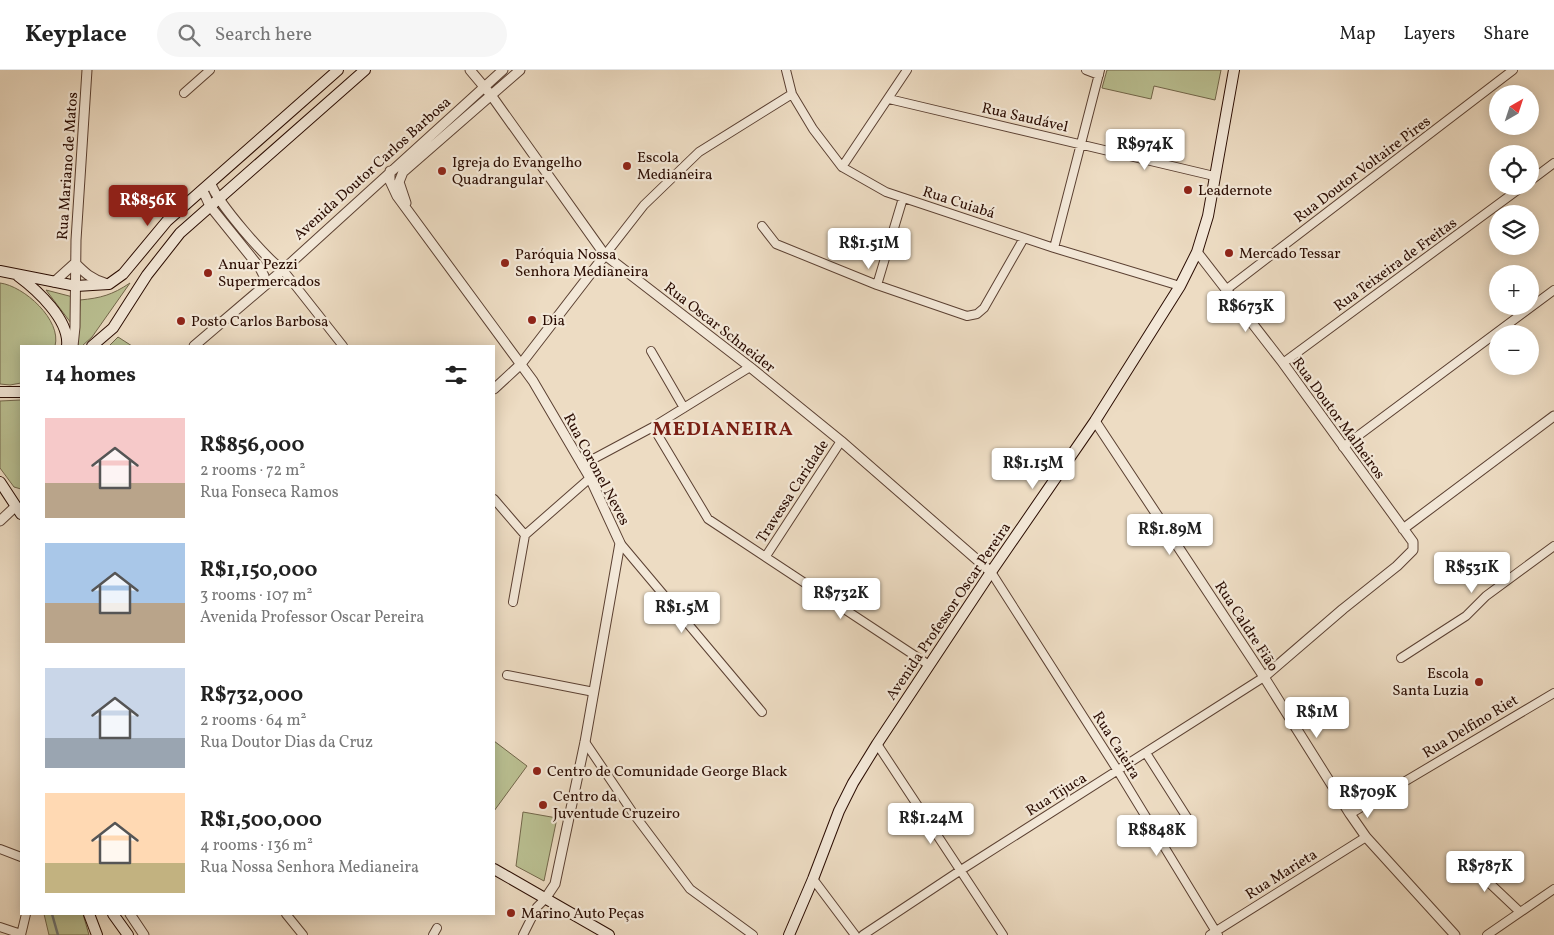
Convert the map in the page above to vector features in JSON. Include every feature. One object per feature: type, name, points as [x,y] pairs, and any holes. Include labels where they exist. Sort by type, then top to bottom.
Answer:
[{"type":"main road","points":[[0,271],[76,286],[109,284],[124,274],[167,221],[207,188],[338,70]]},
{"type":"main road","points":[[93,345],[113,328],[147,276],[180,233],[365,70]]},
{"type":"main road","name":"Avenida Professor Oscar Pereira","points":[[791,933],[839,811],[853,783],[929,664],[1095,421],[1180,286],[1197,252],[1208,216],[1234,70]]},
{"type":"main road","points":[[16,274],[46,300],[62,322],[67,345]]},
{"type":"main road","points":[[0,392],[20,392]]},
{"type":"main road","points":[[0,482],[19,507]]},
{"type":"main road","points":[[495,871],[609,935]]},
{"type":"main road","points":[[89,915],[97,935]]},
{"type":"main road","points":[[113,915],[128,935]]},
{"type":"street","name":"Rua Mariano de Matos","points":[[73,345],[76,286],[75,263],[87,70]]},
{"type":"street","points":[[184,93],[210,70]]},
{"type":"street","name":"Rua Oscar Schneider","points":[[470,70],[491,95],[605,255],[750,367],[841,441],[991,572]]},
{"type":"street","name":"Avenida Doutor Carlos Barbosa","points":[[195,345],[283,270],[503,70]]},
{"type":"street","name":"Avenida Doutor Carlos Barbosa","points":[[407,208],[399,182],[403,172],[520,70]]},
{"type":"street","name":"Rua Cuiabá","points":[[786,70],[792,94],[813,130],[842,167],[886,192],[1054,248],[1180,286]]},
{"type":"street","points":[[842,167],[907,70]]},
{"type":"street","points":[[1054,248],[1082,145],[1099,72],[1086,70]]},
{"type":"street","name":"Rua Doutor Voltaire Pires","points":[[1227,290],[1514,70]]},
{"type":"street","points":[[495,388],[521,364],[644,205],[699,152],[792,94]]},
{"type":"street","name":"Rua Saudável","points":[[888,99],[1214,176]]},
{"type":"street","points":[[1539,174],[1554,163]]},
{"type":"street","name":"Rua Coronel Neves","points":[[390,171],[390,181],[397,196],[533,381],[590,478],[620,542],[585,742],[554,884],[523,935]]},
{"type":"street","points":[[207,188],[219,199],[268,259],[283,270],[341,345]]},
{"type":"street","points":[[207,188],[210,206],[260,268],[264,276],[263,287]]},
{"type":"street","name":"Rua Teixeira de Freitas","points":[[1283,363],[1511,195]]},
{"type":"street","points":[[877,285],[903,198]]},
{"type":"street","points":[[762,226],[776,244],[877,285],[967,316],[977,314],[984,308],[1024,238]]},
{"type":"street","name":"Rua Doutor Malheiros","points":[[1197,252],[1283,363],[1413,542],[1413,550],[1397,566],[1264,677]]},
{"type":"street","points":[[54,282],[75,263],[87,276],[109,284]]},
{"type":"street","points":[[1343,447],[1554,290]]},
{"type":"street","points":[[651,351],[684,408]]},
{"type":"street","points":[[582,465],[653,427],[750,367]]},
{"type":"street","points":[[1403,529],[1554,416]]},
{"type":"street","name":"Rua Caldre Fião","points":[[1095,421],[1264,677],[1366,837],[1455,935]]},
{"type":"street","points":[[653,427],[708,519],[929,664]]},
{"type":"street","name":"Travessa Caridade","points":[[766,556],[841,441]]},
{"type":"street","points":[[513,602],[524,535],[590,478]]},
{"type":"street","points":[[495,500],[524,535]]},
{"type":"street","points":[[0,521],[19,507]]},
{"type":"street","points":[[620,542],[762,712]]},
{"type":"street","points":[[1401,658],[1466,616],[1486,596],[1554,546]]},
{"type":"street","name":"Rua Caieira","points":[[991,572],[1118,771],[1215,934]]},
{"type":"street","points":[[507,674],[594,692]]},
{"type":"street","name":"Rua Tijuca","points":[[863,935],[961,870],[1264,677]]},
{"type":"street","name":"Rua Delfino Riet","points":[[1350,814],[1554,693]]},
{"type":"street","points":[[585,742],[633,813],[690,889],[753,935]]},
{"type":"street","points":[[877,744],[1002,935]]},
{"type":"street","points":[[1146,753],[1188,819]]},
{"type":"street","name":"Rua Marieta","points":[[1215,934],[1366,837]]},
{"type":"street","points":[[0,849],[20,857]]},
{"type":"street","points":[[1464,859],[1520,912]]},
{"type":"street","points":[[813,879],[855,935]]},
{"type":"street","points":[[1487,935],[1554,889]]},
{"type":"street","points":[[0,927],[21,934],[26,915]]},
{"type":"street","points":[[131,915],[144,935]]},
{"type":"street","points":[[287,915],[303,935]]},
{"type":"green space","points":[[1107,70],[1221,70],[1215,100],[1154,86],[1151,99],[1102,88]]},
{"type":"green space","points":[[0,283],[20,290],[30,297],[47,315],[56,336],[55,345],[20,345],[20,383],[0,384]]},
{"type":"green space","points":[[130,283],[92,337],[83,345],[78,345],[80,300],[106,295]]},
{"type":"green space","points":[[46,290],[73,297],[71,323]]},
{"type":"green space","points":[[118,337],[130,345],[110,345]]},
{"type":"green space","points":[[20,400],[20,489],[14,487],[0,468],[0,401]]},
{"type":"green space","points":[[495,742],[527,766],[495,810]]},
{"type":"green space","points":[[523,812],[557,818],[544,881],[516,866]]},
{"type":"green space","points":[[44,915],[83,915],[89,935],[49,935]]},
{"type":"waterway","points":[[52,915],[58,935]]},
{"type":"place","name":"Escola Medianeira","points":[[627,166]]},
{"type":"place","name":"Igreja do Evangelho Quadrangular","points":[[442,171]]},
{"type":"place","name":"Leadernote","points":[[1188,190]]},
{"type":"place","name":"Mercado Tessar","points":[[1229,253]]},
{"type":"place","name":"Paróquia Nossa Senhora Medianeira","points":[[505,263]]},
{"type":"place","name":"Anuar Pezzi Supermercados","points":[[208,273]]},
{"type":"place","name":"Dia","points":[[532,320]]},
{"type":"place","name":"Posto Carlos Barbosa","points":[[181,321]]},
{"type":"place","name":"Escola Santa Luzia","points":[[1479,682]]},
{"type":"place","name":"Centro de Comunidade George Black","points":[[537,771]]},
{"type":"place","name":"Centro da Juventude Cruzeiro","points":[[543,805]]},
{"type":"place","name":"Marino Auto Peças","points":[[511,913]]},
{"type":"district","name":"MEDIANEIRA","points":[[723,428]]}]
